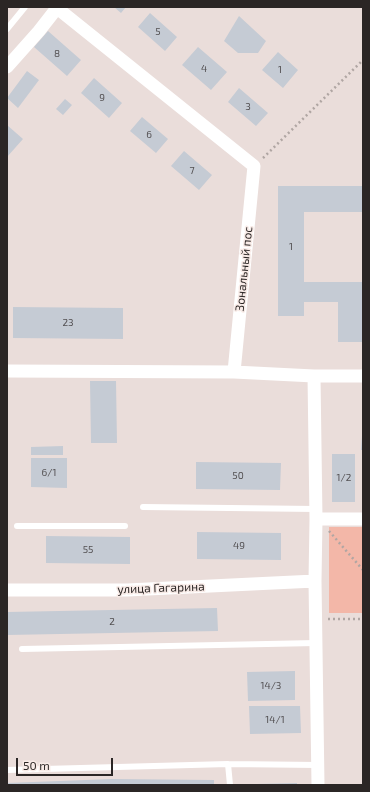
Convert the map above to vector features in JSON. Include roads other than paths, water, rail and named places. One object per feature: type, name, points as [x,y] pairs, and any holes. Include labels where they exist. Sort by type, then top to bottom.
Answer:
[{"type":"street","points":[[7,67],[40,31],[57,8]]},
{"type":"street","name":"Зональный пос","points":[[57,8],[254,166],[234,372]]},
{"type":"street","points":[[7,371],[234,372],[314,376],[363,376]]},
{"type":"street","points":[[314,376],[319,516],[315,581],[318,785]]},
{"type":"street","points":[[319,516],[363,520]]},
{"type":"street","name":"улица Гагарина","points":[[7,590],[127,590],[315,581]]},
{"type":"lane","points":[[7,29],[25,7]]},
{"type":"lane","points":[[143,507],[319,516]]},
{"type":"lane","points":[[17,526],[125,526]]},
{"type":"lane","points":[[22,649],[316,643]]},
{"type":"lane","points":[[7,770],[228,764],[318,765]]},
{"type":"lane","points":[[228,764],[230,785]]}]
